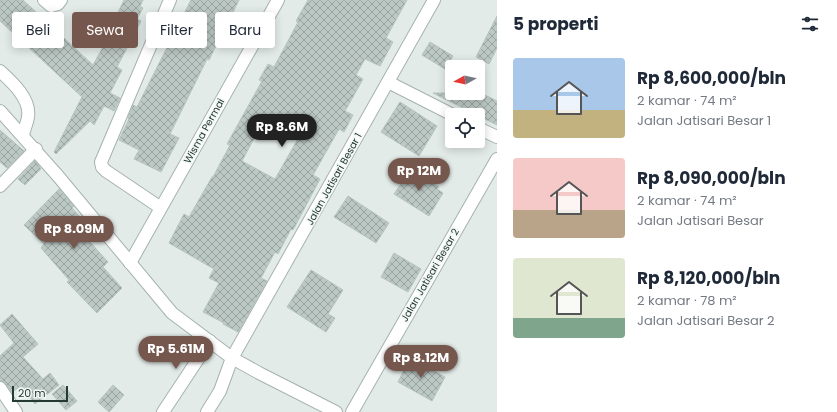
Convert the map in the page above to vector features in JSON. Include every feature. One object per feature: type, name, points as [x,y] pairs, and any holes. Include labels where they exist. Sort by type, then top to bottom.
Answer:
[{"type":"street","points":[[44,0],[51,6],[58,4],[60,0]]},
{"type":"street","points":[[161,208],[106,171],[102,167],[101,162],[170,0]]},
{"type":"street","name":"Wisma Permai","points":[[130,263],[278,0]]},
{"type":"street","name":"Jalan Jatisari Besar 1","points":[[207,412],[220,391],[232,358],[434,0]]},
{"type":"street","points":[[0,71],[24,97],[28,117],[23,135]]},
{"type":"street","points":[[388,82],[445,111]]},
{"type":"street","points":[[0,111],[36,149],[172,313],[232,358],[336,412]]},
{"type":"street","points":[[485,131],[497,137]]},
{"type":"street","points":[[0,186],[36,149]]},
{"type":"street","name":"Jalan Jatisari Besar 2","points":[[352,412],[497,159]]},
{"type":"street","points":[[163,412],[210,341]]},
{"type":"street","points":[[0,388],[11,410]]},
{"type":"building","points":[[0,0],[23,0],[36,12],[12,12],[12,32],[0,21]]},
{"type":"building","points":[[124,0],[143,0],[140,6],[143,8],[138,17],[138,12],[118,12]]},
{"type":"building","points":[[191,0],[239,0],[233,12],[215,12],[215,48],[209,60],[207,59],[170,134],[179,138],[161,172],[134,159],[139,150],[119,140],[129,119],[128,118],[133,105],[137,107],[167,48],[207,48],[207,12],[185,12]]},
{"type":"building","points":[[308,0],[407,0],[386,38],[393,42],[380,66],[365,59],[356,75],[363,79],[345,111],[353,115],[344,132],[339,129],[313,175],[320,179],[293,230],[291,229],[278,254],[275,252],[261,278],[267,281],[238,332],[203,312],[219,283],[209,278],[214,269],[169,243],[184,214],[189,217],[213,177],[230,145],[227,144],[262,81],[259,80],[268,64],[274,67],[298,22],[296,21]],"holes":[[[266,116],[293,131],[292,133],[299,137],[275,179],[242,161]]]},
{"type":"building","points":[[497,16],[497,48],[489,64],[485,62],[485,60],[476,57]]},
{"type":"building","points":[[138,20],[141,21],[138,27]]},
{"type":"building","points":[[64,38],[72,46],[72,48],[75,48],[93,65],[102,48],[127,48],[117,67],[122,70],[110,93],[120,98],[114,111],[104,106],[94,125],[90,121],[56,154],[54,152],[82,97],[29,48],[64,48]]},
{"type":"building","points":[[430,42],[453,56],[451,60],[445,60],[445,69],[422,55]]},
{"type":"building","points":[[433,93],[445,93],[445,99]]},
{"type":"building","points":[[485,95],[497,101],[497,125],[485,119],[485,108],[463,108],[447,100],[485,100]]},
{"type":"building","points":[[400,102],[437,126],[419,156],[381,132]]},
{"type":"building","points":[[0,130],[24,151],[7,168],[0,162]]},
{"type":"building","points":[[35,161],[41,169],[25,185],[18,179]]},
{"type":"building","points":[[411,169],[439,187],[437,189],[443,193],[429,216],[394,194]]},
{"type":"building","points":[[59,189],[74,206],[72,208],[97,236],[90,242],[108,262],[103,267],[122,288],[97,313],[67,282],[69,280],[41,248],[44,244],[24,225]]},
{"type":"building","points":[[348,196],[389,223],[376,243],[334,217]]},
{"type":"building","points":[[394,253],[421,269],[408,292],[381,277]]},
{"type":"building","points":[[311,270],[343,290],[328,314],[335,318],[326,332],[287,307]]},
{"type":"building","points":[[12,314],[38,344],[23,357],[43,379],[50,373],[59,385],[35,404],[21,386],[12,392],[6,384],[0,381],[0,356],[14,343],[0,325]]},
{"type":"building","points":[[410,358],[445,377],[432,401],[398,382]]},
{"type":"building","points":[[63,385],[77,401],[66,410],[52,394]]},
{"type":"building","points":[[113,385],[124,395],[109,412],[98,402]]}]
